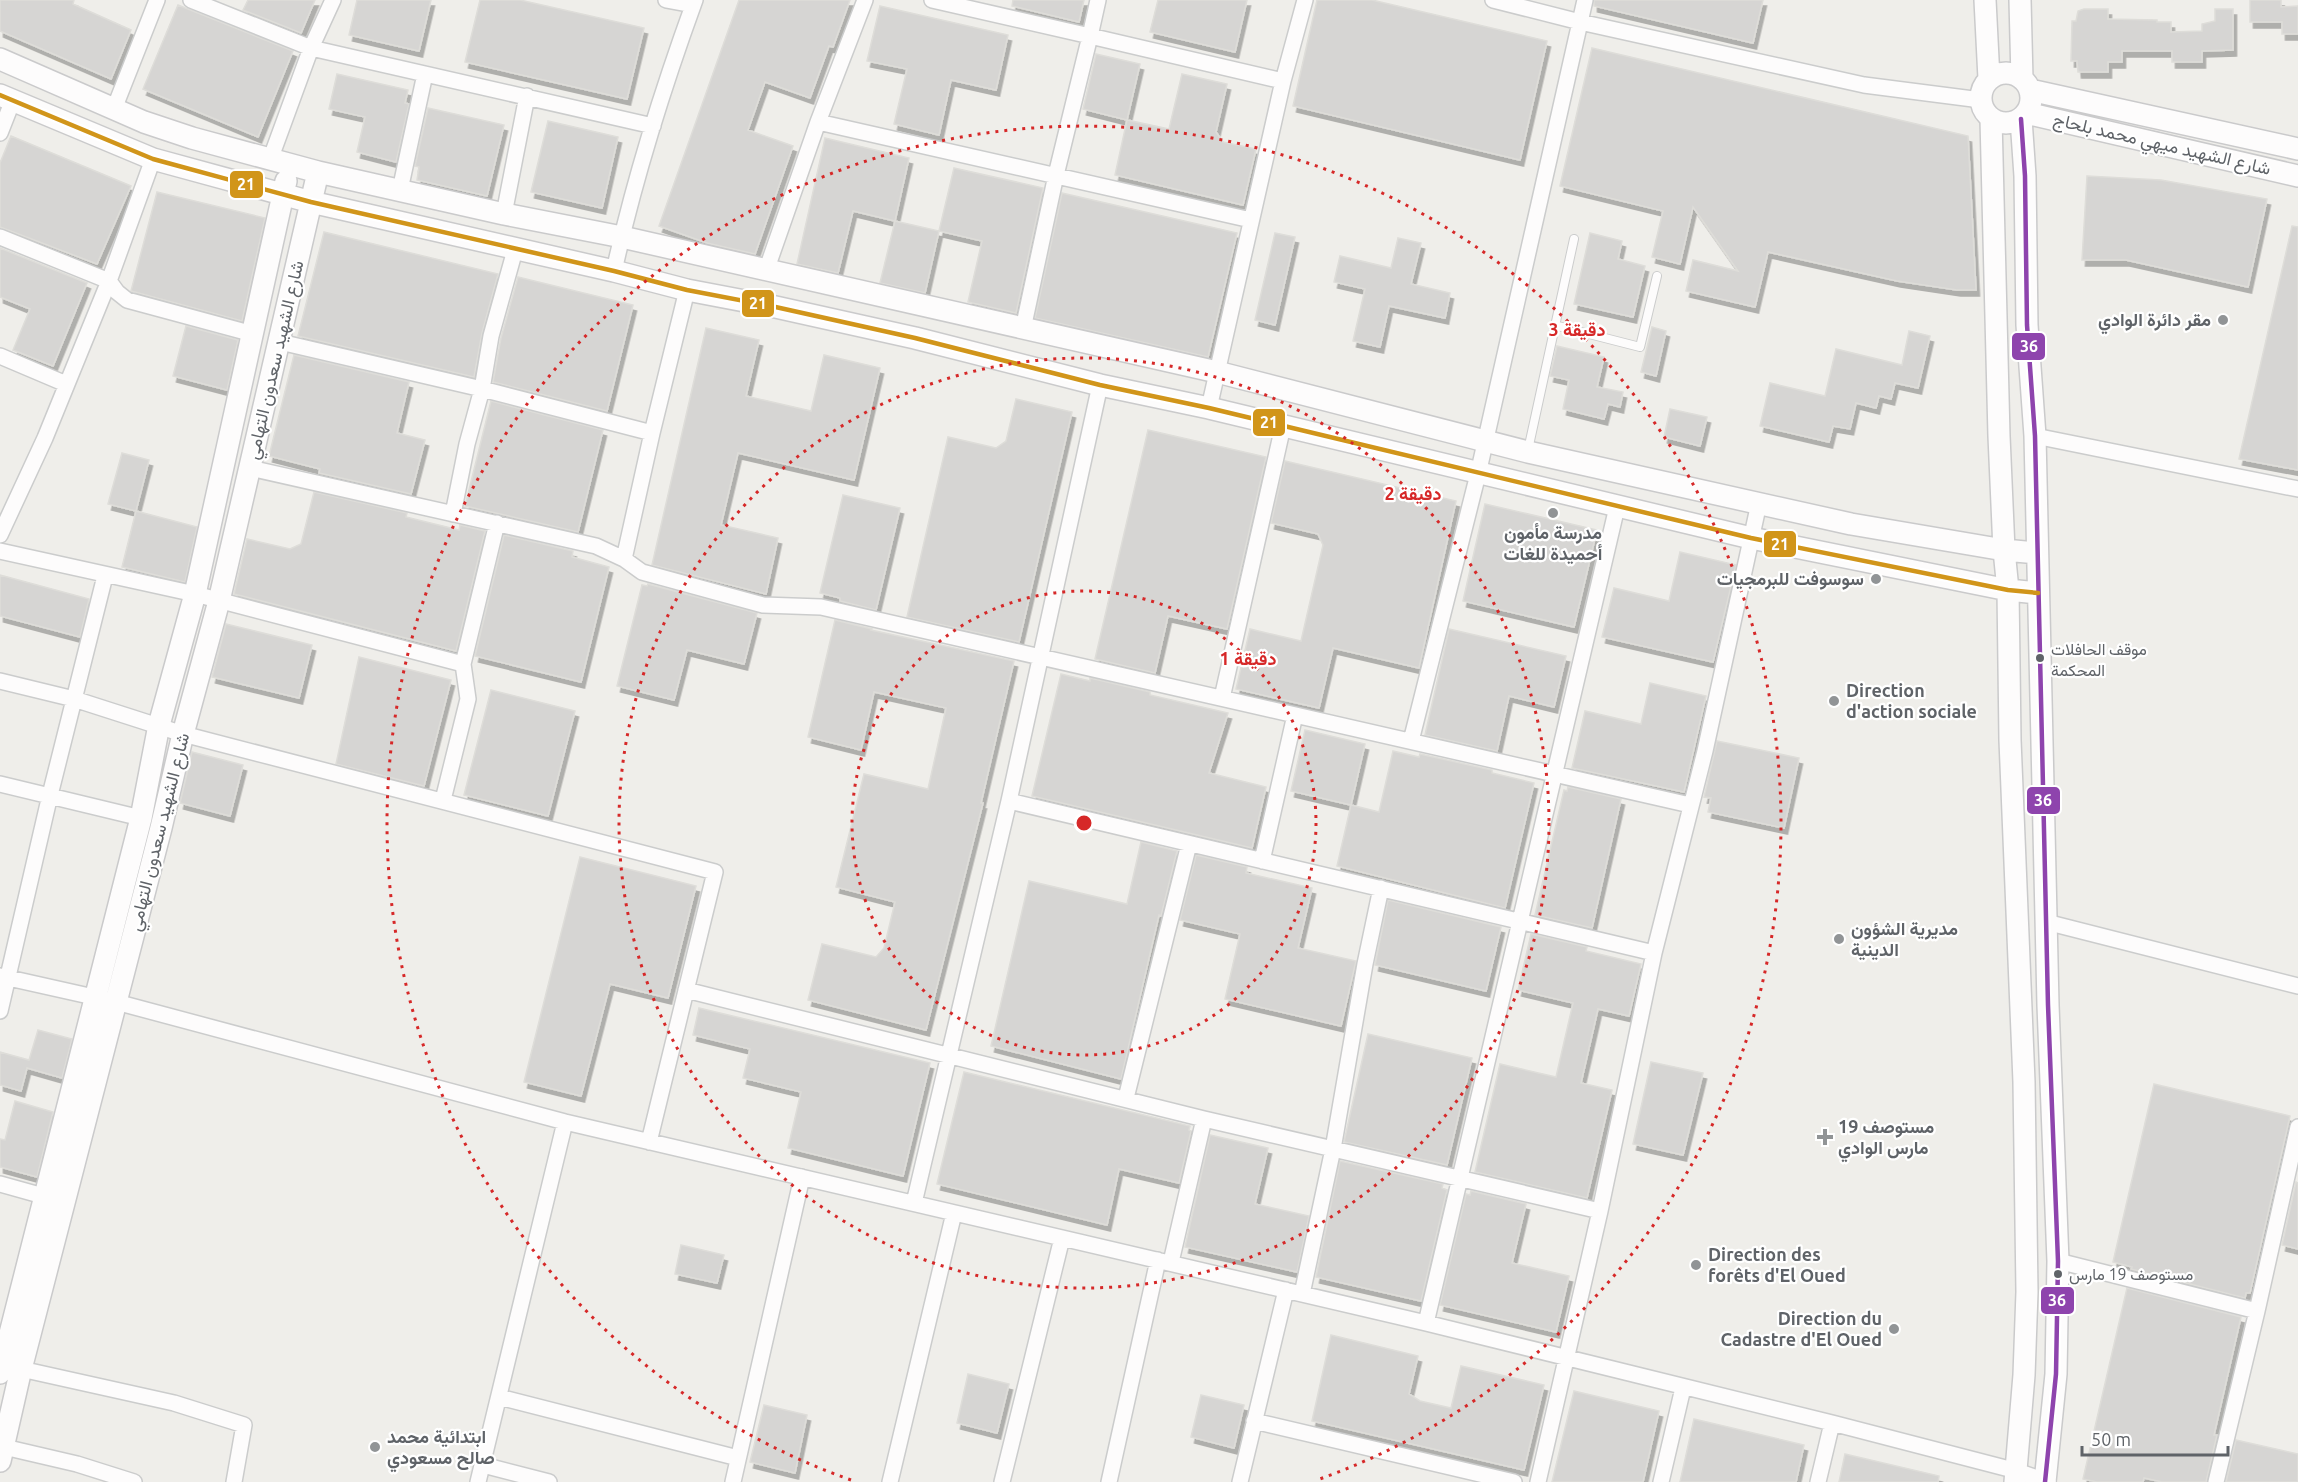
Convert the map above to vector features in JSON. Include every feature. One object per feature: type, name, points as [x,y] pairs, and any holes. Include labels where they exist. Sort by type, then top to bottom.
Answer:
[{"type":"street","points":[[114,109],[157,0]]},
{"type":"street","points":[[190,0],[311,48],[653,126]]},
{"type":"street","points":[[280,162],[311,48],[333,0]]},
{"type":"street","points":[[614,271],[653,126],[694,3],[666,0]]},
{"type":"street","points":[[766,271],[818,122],[866,0]]},
{"type":"street","points":[[932,0],[1283,81]]},
{"type":"street","points":[[1023,329],[1056,175],[1098,0]]},
{"type":"street","points":[[1209,408],[1283,81],[1305,0]]},
{"type":"street","points":[[1493,0],[1580,22],[1864,85],[1981,100]]},
{"type":"street","points":[[1411,741],[1478,474],[1585,0]]},
{"type":"street","points":[[1985,0],[1989,79]]},
{"type":"street","points":[[2020,0],[2026,85],[2030,106],[2023,116],[2006,123],[1986,114],[1981,100],[1982,88],[1989,79],[1995,75],[2009,73],[2026,85]]},
{"type":"street","points":[[0,59],[114,109],[173,131],[318,172],[504,214],[622,237],[1217,372],[1485,442],[1851,524],[2004,550],[2036,553]]},
{"type":"street","points":[[400,190],[425,74]]},
{"type":"street","name":"شارع الشهيد ميهي محمد بلحاج","points":[[2026,85],[2298,149]]},
{"type":"street","points":[[504,214],[527,96]]},
{"type":"street","points":[[0,133],[6,97],[153,159],[311,202],[614,271],[687,290],[915,338],[1100,385],[1209,408],[1751,538],[2008,590],[2038,593]]},
{"type":"street","points":[[4,977],[106,1000],[565,1122],[1426,1323],[1832,1424],[2016,1477],[2046,1482],[2056,1374],[2058,1261],[2046,921],[2035,436],[2027,325],[2023,116]]},
{"type":"street","name":"شارع الشهيد ميهي محمد بلحاج","points":[[2023,116],[2298,176]]},
{"type":"street","points":[[1991,118],[2004,550],[2008,590],[2010,740],[2024,1082],[2027,1293],[2016,1477]]},
{"type":"street","points":[[818,122],[1251,220]]},
{"type":"street","points":[[0,536],[6,509],[66,384],[109,281],[153,159]]},
{"type":"street","name":"شارع الشهيد سعدون التهامي","points":[[2,1454],[55,1199],[106,1000],[159,725],[195,594],[253,334],[283,193],[280,162]]},
{"type":"street","name":"شارع الشهيد سعدون التهامي","points":[[106,1000],[158,839],[183,734],[219,601],[318,172]]},
{"type":"street","points":[[0,237],[109,281],[127,300],[253,334]]},
{"type":"street","points":[[453,514],[467,444],[482,389],[491,336],[515,250]]},
{"type":"street","points":[[624,559],[687,290]]},
{"type":"street","points":[[280,342],[482,389],[652,434]]},
{"type":"street","points":[[0,356],[66,384]]},
{"type":"street","points":[[914,1203],[1009,801],[1100,385]]},
{"type":"street","points":[[1222,698],[1284,426]]},
{"type":"street","points":[[2035,436],[2298,489]]},
{"type":"street","points":[[250,468],[596,546],[624,559],[642,572],[763,605],[821,607],[1690,805]]},
{"type":"street","points":[[1538,1482],[1654,952],[1707,740],[1759,503]]},
{"type":"street","points":[[1426,1323],[1617,507]]},
{"type":"street","points":[[443,800],[468,699],[464,664],[497,523]]},
{"type":"street","points":[[0,551],[105,576],[195,594],[464,664]]},
{"type":"street","points":[[0,1011],[4,977],[105,576]]},
{"type":"street","points":[[0,681],[74,699],[183,734],[715,872],[649,1142]]},
{"type":"street","points":[[1262,861],[1295,715]]},
{"type":"street","points":[[0,784],[141,818]]},
{"type":"street","points":[[1009,801],[1654,952]]},
{"type":"street","points":[[1126,1098],[1190,844]]},
{"type":"street","points":[[1302,1294],[1334,1149],[1381,888]]},
{"type":"street","points":[[2046,921],[2298,986]]},
{"type":"street","points":[[686,990],[1204,1119],[1599,1211]]},
{"type":"street","points":[[1109,1482],[1164,1261],[1204,1119]]},
{"type":"street","points":[[478,1482],[565,1122]]},
{"type":"street","points":[[2216,1482],[2298,1127]]},
{"type":"street","points":[[733,1482],[802,1177]]},
{"type":"street","points":[[0,1184],[55,1199]]},
{"type":"street","name":"شارع الشهيد سعدون التهامي","points":[[0,1373],[55,1199]]},
{"type":"street","points":[[890,1482],[954,1213]]},
{"type":"street","points":[[1002,1482],[1062,1238]]},
{"type":"street","points":[[2058,1261],[2257,1311]]},
{"type":"street","points":[[1240,1482],[1286,1290]]},
{"type":"street","points":[[21,1369],[174,1403],[244,1425],[234,1482]]},
{"type":"street","points":[[1661,1482],[1683,1388]]},
{"type":"street","points":[[499,1397],[738,1458]]},
{"type":"street","points":[[1254,1421],[1514,1482]]},
{"type":"street","points":[[1818,1482],[1832,1424]]},
{"type":"street","points":[[2,1454],[77,1464],[134,1482]]},
{"type":"street","points":[[483,1465],[549,1482]]},
{"type":"lane","points":[[1528,452],[1574,239]]},
{"type":"lane","points":[[1554,325],[1640,347],[1657,276]]},
{"type":"building","points":[[0,0],[74,0],[73,4],[131,30],[111,79],[0,31]]},
{"type":"building","points":[[248,0],[315,0],[301,33],[243,10]]},
{"type":"building","points":[[357,0],[431,0],[419,51],[349,35]]},
{"type":"building","points":[[480,0],[520,0],[644,28],[627,99],[465,62]]},
{"type":"building","points":[[739,0],[850,0],[833,47],[829,46],[810,98],[765,82],[748,130],[793,146],[755,254],[707,243],[659,226]]},
{"type":"building","points":[[1013,0],[1084,0],[1079,22],[1012,6]]},
{"type":"building","points":[[1158,0],[1247,0],[1235,52],[1150,32]]},
{"type":"building","points":[[1317,0],[1372,0],[1547,41],[1520,160],[1293,106]]},
{"type":"building","points":[[1594,0],[1763,0],[1753,43],[1594,6]]},
{"type":"building","points":[[2250,0],[2281,0],[2281,7],[2298,6],[2298,34],[2282,34],[2282,22],[2250,22]]},
{"type":"building","points":[[178,5],[293,51],[258,137],[143,89]]},
{"type":"building","points":[[880,6],[1008,35],[996,90],[951,80],[939,135],[894,124],[907,69],[867,61]]},
{"type":"building","points":[[2108,9],[2108,19],[2171,22],[2171,32],[2202,31],[2202,24],[2215,21],[2215,9],[2233,9],[2233,50],[2202,51],[2202,62],[2172,62],[2172,51],[2122,51],[2122,62],[2108,62],[2108,72],[2078,72],[2077,61],[2071,61],[2072,21],[2076,21],[2078,11]]},
{"type":"building","points":[[1592,48],[1968,136],[1976,290],[1957,290],[1897,281],[1768,252],[1755,307],[1686,291],[1693,260],[1738,271],[1693,207],[1680,264],[1652,257],[1663,211],[1560,186]]},
{"type":"building","points":[[1096,54],[1140,64],[1127,120],[1083,109]]},
{"type":"building","points":[[337,74],[408,90],[405,103],[409,104],[396,162],[357,152],[365,117],[329,109]]},
{"type":"building","points":[[1182,74],[1227,84],[1216,132],[1223,142],[1256,149],[1243,205],[1115,175],[1127,120],[1169,129]]},
{"type":"building","points":[[428,108],[504,125],[487,196],[417,180],[419,167],[415,166]]},
{"type":"building","points":[[548,121],[618,137],[602,208],[531,192]]},
{"type":"building","points":[[11,136],[131,186],[97,264],[0,227],[0,163]]},
{"type":"building","points":[[825,138],[909,158],[895,221],[853,211],[838,273],[797,264]]},
{"type":"building","points":[[954,168],[1043,188],[1016,313],[968,302],[982,241],[939,231]]},
{"type":"building","points":[[2087,176],[2161,180],[2267,199],[2248,287],[2126,260],[2082,260]]},
{"type":"building","points":[[157,192],[265,218],[242,321],[131,291]]},
{"type":"building","points":[[1062,193],[1237,233],[1208,357],[1035,318]]},
{"type":"building","points":[[895,221],[939,231],[925,293],[880,283]]},
{"type":"building","points":[[2292,226],[2298,227],[2298,470],[2239,459]]},
{"type":"building","points":[[324,232],[498,274],[482,333],[474,377],[298,336]]},
{"type":"building","points":[[1275,233],[1295,237],[1275,325],[1255,320]]},
{"type":"building","points":[[1590,233],[1622,241],[1618,259],[1645,266],[1633,317],[1574,304]]},
{"type":"building","points":[[1398,238],[1421,243],[1411,284],[1450,293],[1445,318],[1389,306],[1380,347],[1353,341],[1365,289],[1334,282],[1340,256],[1391,268]]},
{"type":"building","points":[[0,248],[87,283],[53,366],[13,350],[30,309],[0,297]]},
{"type":"building","points":[[518,277],[633,305],[607,411],[493,382],[501,338]]},
{"type":"building","points":[[186,326],[238,340],[227,390],[173,376]]},
{"type":"building","points":[[1652,327],[1666,331],[1656,376],[1641,372]]},
{"type":"building","points":[[706,328],[759,340],[746,396],[811,411],[824,355],[880,368],[854,480],[738,453],[721,525],[778,538],[766,594],[652,565]]},
{"type":"building","points":[[1909,331],[1930,336],[1918,388],[1895,383],[1891,399],[1879,396],[1876,408],[1856,403],[1850,429],[1833,426],[1829,442],[1760,426],[1770,383],[1825,396],[1836,349],[1902,365]]},
{"type":"building","points":[[1557,346],[1604,357],[1597,387],[1623,392],[1620,407],[1608,404],[1604,419],[1563,409],[1569,380],[1550,376]]},
{"type":"building","points":[[294,355],[409,382],[397,433],[425,440],[411,494],[319,473],[320,469],[269,456]]},
{"type":"building","points":[[1016,399],[1072,412],[1019,642],[907,617],[948,437],[996,448],[1006,441]]},
{"type":"building","points":[[491,401],[603,430],[578,532],[465,506]]},
{"type":"building","points":[[1670,409],[1707,417],[1700,446],[1664,437]]},
{"type":"building","points":[[1148,430],[1266,457],[1227,629],[1168,616],[1155,673],[1095,659]]},
{"type":"building","points":[[122,453],[149,460],[136,511],[108,504]]},
{"type":"building","points":[[1285,461],[1456,501],[1419,668],[1333,648],[1319,708],[1236,689],[1250,629],[1301,641],[1323,545],[1318,534],[1271,523]]},
{"type":"building","points":[[314,492],[407,513],[406,517],[459,530],[460,525],[485,531],[456,651],[234,594],[247,539],[290,549],[301,544]]},
{"type":"building","points":[[843,495],[900,508],[876,610],[840,601],[840,598],[820,593]]},
{"type":"building","points":[[1485,504],[1597,530],[1574,627],[1463,601]]},
{"type":"building","points":[[136,511],[197,527],[185,582],[122,567]]},
{"type":"building","points":[[504,535],[573,551],[572,557],[609,567],[581,682],[475,656]]},
{"type":"building","points":[[1680,552],[1736,565],[1713,662],[1602,637],[1614,588],[1669,601]]},
{"type":"building","points":[[0,575],[89,599],[80,637],[0,616]]},
{"type":"building","points":[[648,584],[757,613],[744,664],[687,650],[674,700],[617,686],[642,585],[647,586]]},
{"type":"building","points":[[835,620],[1014,661],[981,803],[983,803],[926,1030],[808,1000],[822,944],[876,957],[884,948],[895,902],[836,887],[864,774],[928,789],[946,708],[874,692],[861,750],[808,737]]},
{"type":"building","points":[[226,624],[312,645],[299,698],[212,677]]},
{"type":"building","points":[[1449,629],[1566,656],[1554,707],[1509,696],[1497,751],[1425,735]]},
{"type":"building","points":[[359,657],[451,680],[424,786],[336,764]]},
{"type":"building","points":[[1061,674],[1090,681],[1090,678],[1150,692],[1150,695],[1228,713],[1209,773],[1266,787],[1252,848],[1032,796]]},
{"type":"building","points":[[1650,683],[1706,696],[1684,792],[1572,768],[1585,711],[1641,724]]},
{"type":"building","points":[[491,690],[575,711],[548,816],[464,795]]},
{"type":"building","points":[[1305,730],[1365,744],[1351,805],[1291,791]]},
{"type":"building","points":[[1717,741],[1799,758],[1784,828],[1708,812],[1711,798],[1704,797]]},
{"type":"building","points":[[1393,751],[1419,757],[1420,754],[1492,770],[1492,773],[1534,783],[1505,908],[1337,866],[1351,805],[1379,812]]},
{"type":"building","points":[[192,752],[243,765],[230,816],[180,803]]},
{"type":"building","points":[[1568,787],[1621,799],[1592,928],[1535,915],[1564,790],[1567,791]]},
{"type":"building","points":[[1141,842],[1177,851],[1161,916],[1159,915],[1121,1079],[991,1046],[1029,881],[1127,904]]},
{"type":"building","points":[[1196,855],[1247,867],[1246,873],[1312,888],[1298,948],[1356,961],[1341,1026],[1225,999],[1240,934],[1180,920]]},
{"type":"building","points":[[580,857],[696,886],[668,998],[610,984],[581,1096],[524,1082]]},
{"type":"building","points":[[1388,900],[1501,927],[1486,991],[1375,965]]},
{"type":"building","points":[[1531,934],[1587,947],[1586,951],[1641,964],[1629,1016],[1598,1009],[1581,1083],[1612,1090],[1587,1198],[1475,1172],[1500,1064],[1556,1077],[1573,1003],[1518,990]]},
{"type":"building","points":[[699,1008],[930,1063],[903,1176],[788,1148],[801,1092],[743,1078],[750,1049],[693,1035]]},
{"type":"building","points":[[38,1030],[72,1039],[62,1078],[27,1068],[21,1091],[0,1085],[0,1052],[29,1060]]},
{"type":"building","points":[[1368,1034],[1472,1058],[1447,1165],[1344,1142]]},
{"type":"building","points":[[1651,1062],[1703,1073],[1683,1155],[1633,1144]]},
{"type":"building","points":[[964,1072],[1190,1126],[1191,1131],[1179,1183],[1119,1169],[1107,1225],[937,1184]]},
{"type":"building","points":[[2154,1084],[2290,1116],[2250,1293],[2246,1293],[2245,1298],[2131,1269],[2132,1267],[2113,1262]]},
{"type":"building","points":[[15,1101],[53,1112],[37,1177],[0,1167],[0,1139],[5,1140]]},
{"type":"building","points":[[1210,1135],[1268,1148],[1255,1204],[1309,1216],[1297,1272],[1185,1247]]},
{"type":"building","points":[[1340,1161],[1443,1184],[1442,1188],[1447,1190],[1421,1301],[1316,1277]]},
{"type":"building","points":[[2296,1182],[2298,1183],[2298,1249],[2282,1245]]},
{"type":"building","points":[[1471,1191],[1526,1204],[1512,1263],[1569,1276],[1556,1332],[1440,1305],[1466,1194],[1470,1195]]},
{"type":"building","points":[[681,1245],[724,1255],[717,1283],[675,1274]]},
{"type":"building","points":[[2127,1288],[2241,1317],[2214,1435],[2217,1435],[2206,1482],[2162,1482],[2144,1478],[2143,1482],[2097,1482],[2083,1479]]},
{"type":"building","points":[[1331,1335],[1418,1356],[1409,1394],[1420,1401],[1451,1408],[1461,1366],[1544,1385],[1524,1470],[1312,1421]]},
{"type":"building","points":[[968,1374],[1009,1384],[997,1433],[957,1423]]},
{"type":"building","points":[[1574,1391],[1659,1411],[1643,1482],[1552,1482]]},
{"type":"building","points":[[1201,1395],[1244,1405],[1234,1448],[1191,1437]]},
{"type":"building","points":[[764,1405],[807,1415],[795,1473],[750,1462]]},
{"type":"building","points":[[1694,1419],[1804,1445],[1796,1482],[1680,1482]]},
{"type":"building","points":[[2236,1440],[2298,1454],[2298,1482],[2226,1482]]},
{"type":"building","points":[[1845,1454],[1939,1476],[1938,1482],[1839,1482]]},
{"type":"transit line","name":"21","points":[[0,95],[153,159],[311,202],[614,271],[687,290],[915,338],[1100,385],[1209,408],[1751,538],[2008,590],[2038,593]]},
{"type":"transit line","name":"36","points":[[2021,119],[2025,176],[2027,325],[2035,436],[2048,1005],[2058,1261],[2056,1374],[2045,1482]]},
{"type":"place","name":"مقر دائرة الوادي","points":[[2223,320]]},
{"type":"place","name":"مدرسة مأمون أحميدة للغات","points":[[1553,513]]},
{"type":"place","name":"سوسوفت للبرمجيات","points":[[1876,579]]},
{"type":"place","name":"موقف الحافلات المحكمة","points":[[2040,658]]},
{"type":"place","name":"Direction d'action sociale","points":[[1834,701]]},
{"type":"place","name":"مديرية الشؤون الدينية","points":[[1839,939]]},
{"type":"place","name":"مستوصف 19 مارس الوادي","points":[[1825,1137]]},
{"type":"place","name":"Direction des forêts d'El Oued","points":[[1696,1265]]},
{"type":"place","name":"مستوصف 19 مارس","points":[[2058,1274]]},
{"type":"place","name":"Direction du Cadastre d'El Oued","points":[[1894,1329]]},
{"type":"place","name":"ابتدائية محمد صالح مسعودي","points":[[375,1447]]}]
